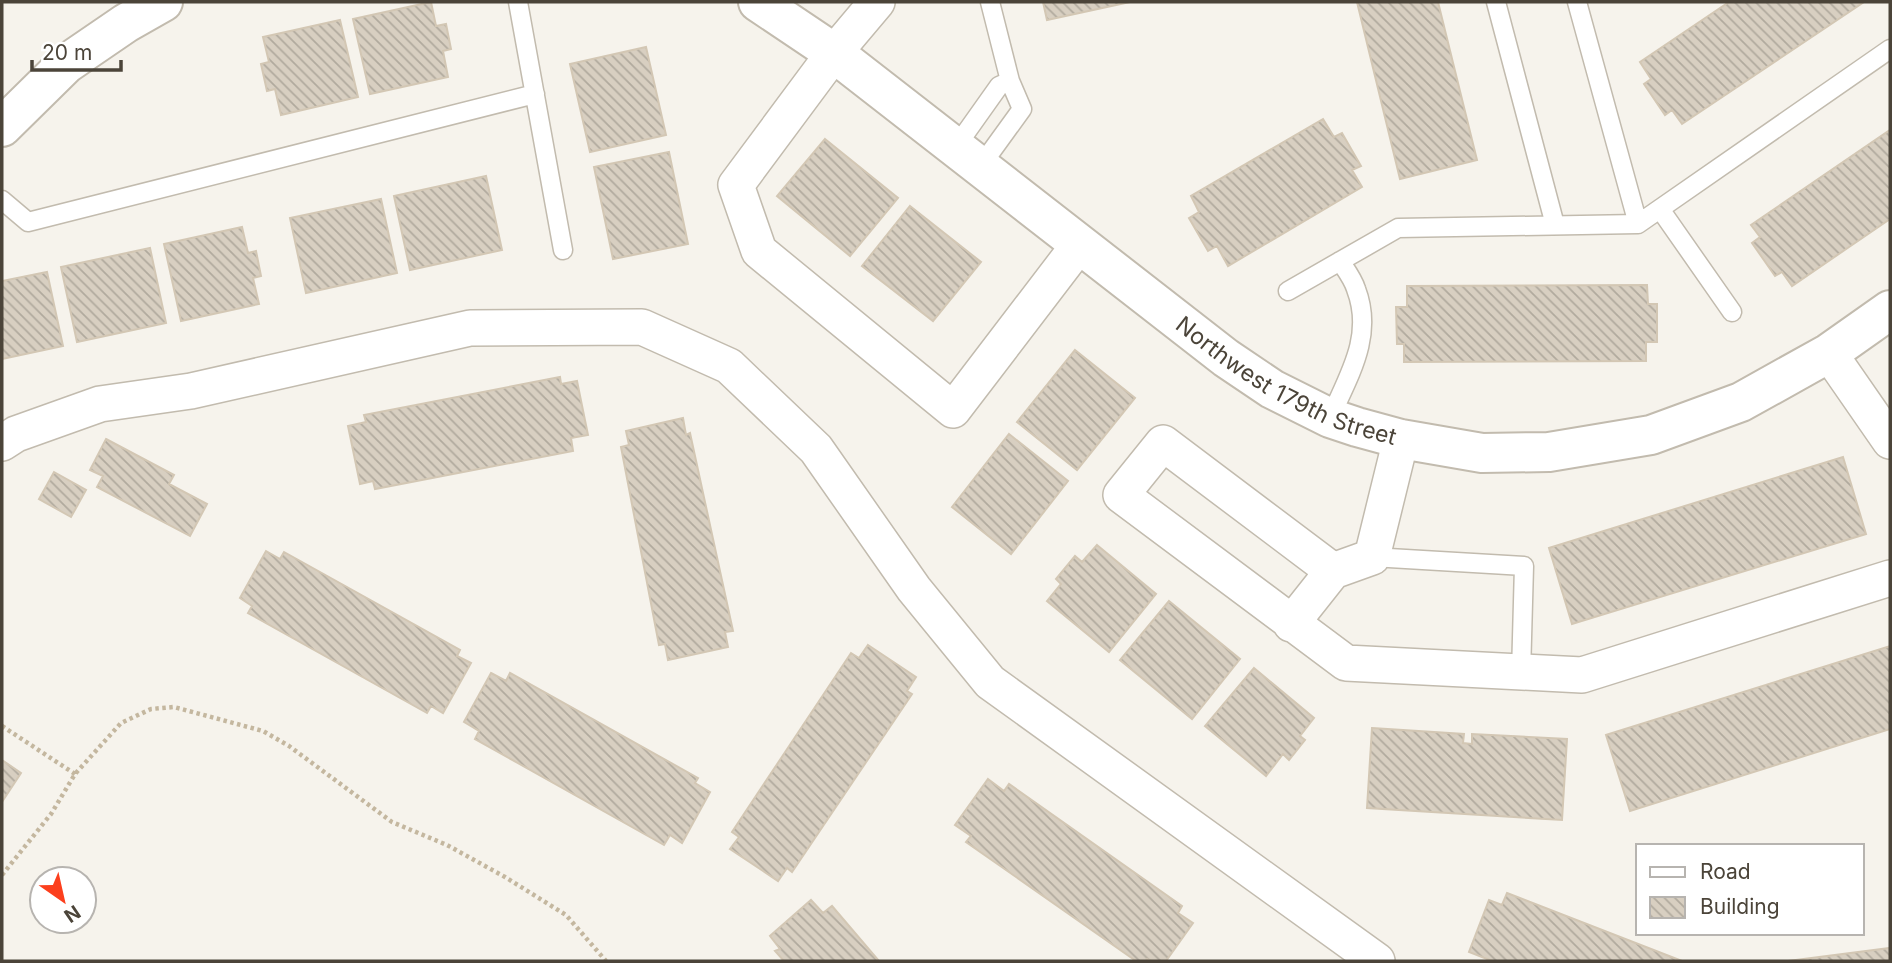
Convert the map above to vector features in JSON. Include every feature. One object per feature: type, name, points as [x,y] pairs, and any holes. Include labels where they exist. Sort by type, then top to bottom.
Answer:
[{"type":"street","points":[[2,127],[122,12],[163,2]]},
{"type":"street","name":"Northwest 179th Street","points":[[758,2],[834,52],[1226,358],[1272,389],[1330,418],[1401,439],[1482,453],[1549,452],[1651,435],[1741,402],[1829,353],[1890,310]]},
{"type":"street","points":[[877,2],[834,52],[736,185],[759,251],[953,410],[1079,245]]},
{"type":"street","points":[[2,443],[16,434],[100,404],[191,391],[470,328],[642,327],[729,366],[816,449],[914,589],[990,682],[1377,961]]},
{"type":"street","points":[[1829,353],[1890,441]]},
{"type":"street","points":[[1291,624],[1333,571],[1372,557],[1401,439]]},
{"type":"street","points":[[1333,571],[1163,443],[1121,495],[1346,663],[1582,676],[1890,578]]},
{"type":"lane","points":[[518,2],[563,250]]},
{"type":"lane","points":[[968,158],[1022,109],[1010,81],[990,2]]},
{"type":"lane","points":[[1496,2],[1555,225]]},
{"type":"lane","points":[[1577,2],[1638,225]]},
{"type":"lane","points":[[1288,291],[1398,228],[1638,225],[1890,49]]},
{"type":"lane","points":[[968,158],[999,86],[1010,81]]},
{"type":"lane","points":[[2,200],[29,222],[534,94]]},
{"type":"lane","points":[[1660,209],[1732,312]]},
{"type":"lane","points":[[1330,418],[1357,358],[1364,330],[1357,289],[1340,261]]},
{"type":"lane","points":[[1372,557],[1524,566],[1521,674]]},
{"type":"path","points":[[2,875],[51,814],[75,774],[121,723],[151,709],[174,707],[263,731],[289,746],[392,822],[447,845],[566,915],[606,961]]},
{"type":"path","points":[[2,726],[75,774]]},
{"type":"building","points":[[431,2],[436,26],[446,24],[451,49],[443,51],[448,77],[370,94],[353,19]]},
{"type":"building","points":[[1043,2],[1130,2],[1047,20]]},
{"type":"building","points":[[1357,2],[1438,2],[1477,160],[1400,179]]},
{"type":"building","points":[[1729,2],[1864,2],[1682,124],[1672,110],[1665,115],[1644,84],[1651,79],[1640,62]]},
{"type":"building","points":[[340,20],[358,97],[281,115],[275,89],[267,91],[261,64],[269,62],[263,37]]},
{"type":"building","points":[[646,47],[666,135],[590,152],[570,64]]},
{"type":"building","points":[[1323,119],[1334,137],[1342,133],[1361,166],[1352,170],[1362,187],[1228,266],[1217,246],[1208,251],[1189,218],[1199,212],[1191,196]]},
{"type":"building","points":[[1890,130],[1890,219],[1792,286],[1782,272],[1775,276],[1752,243],[1760,237],[1751,225]]},
{"type":"building","points":[[825,139],[898,198],[850,256],[777,196]]},
{"type":"building","points":[[669,152],[688,244],[613,259],[594,167]]},
{"type":"building","points":[[486,176],[502,250],[410,270],[394,196]]},
{"type":"building","points":[[381,199],[397,273],[306,293],[290,218]]},
{"type":"building","points":[[910,206],[981,262],[933,321],[862,266]]},
{"type":"building","points":[[242,227],[248,253],[256,251],[261,276],[253,278],[259,304],[181,321],[164,244]]},
{"type":"building","points":[[150,248],[166,323],[77,342],[61,267]]},
{"type":"building","points":[[47,272],[63,346],[2,359],[2,281]]},
{"type":"building","points":[[1647,285],[1648,304],[1657,304],[1657,342],[1646,342],[1646,361],[1404,362],[1404,344],[1397,344],[1396,307],[1407,307],[1407,286]]},
{"type":"building","points":[[1075,350],[1135,398],[1077,470],[1017,422]]},
{"type":"building","points":[[560,377],[561,384],[577,381],[588,435],[571,438],[573,451],[375,489],[373,481],[360,484],[348,426],[366,422],[364,415]]},
{"type":"building","points":[[683,418],[686,435],[690,433],[733,631],[725,632],[728,647],[668,660],[665,644],[659,645],[621,447],[629,445],[626,431]]},
{"type":"building","points":[[1009,434],[1068,481],[1011,554],[952,507]]},
{"type":"building","points":[[106,439],[174,475],[169,484],[207,504],[190,536],[97,487],[103,476],[90,470]]},
{"type":"building","points":[[1843,457],[1866,534],[1572,624],[1549,548]]},
{"type":"building","points":[[54,472],[86,490],[71,517],[39,499]]},
{"type":"building","points":[[1097,545],[1156,594],[1109,652],[1047,601],[1061,584],[1056,579],[1075,556],[1082,562]]},
{"type":"building","points":[[266,551],[280,559],[284,552],[460,650],[457,656],[471,663],[443,713],[431,706],[427,713],[248,613],[252,606],[240,598]]},
{"type":"building","points":[[1169,601],[1240,659],[1192,719],[1120,660]]},
{"type":"building","points":[[868,645],[916,677],[907,691],[912,694],[792,872],[787,868],[778,881],[730,849],[739,837],[732,832],[851,653],[859,658]]},
{"type":"building","points":[[1890,646],[1890,729],[1630,811],[1606,735]]},
{"type":"building","points":[[1254,668],[1314,718],[1300,736],[1305,740],[1289,760],[1283,754],[1266,776],[1205,726]]},
{"type":"building","points":[[491,673],[506,681],[510,673],[698,778],[695,783],[710,792],[682,843],[670,835],[664,845],[475,739],[479,731],[464,722]]},
{"type":"building","points":[[1372,728],[1464,734],[1463,743],[1472,744],[1472,734],[1567,739],[1562,820],[1367,808]]},
{"type":"building","points":[[2,760],[21,773],[2,802]]},
{"type":"building","points":[[988,779],[1004,791],[1009,784],[1182,906],[1178,913],[1193,923],[1166,961],[1136,961],[966,842],[971,836],[955,825]]},
{"type":"building","points":[[1507,893],[1682,961],[1492,961],[1469,952],[1489,900],[1502,905]]},
{"type":"building","points":[[811,900],[823,913],[832,906],[879,961],[784,961],[775,951],[780,949],[770,936]]},
{"type":"building","points":[[1890,948],[1890,961],[1788,961]]}]
